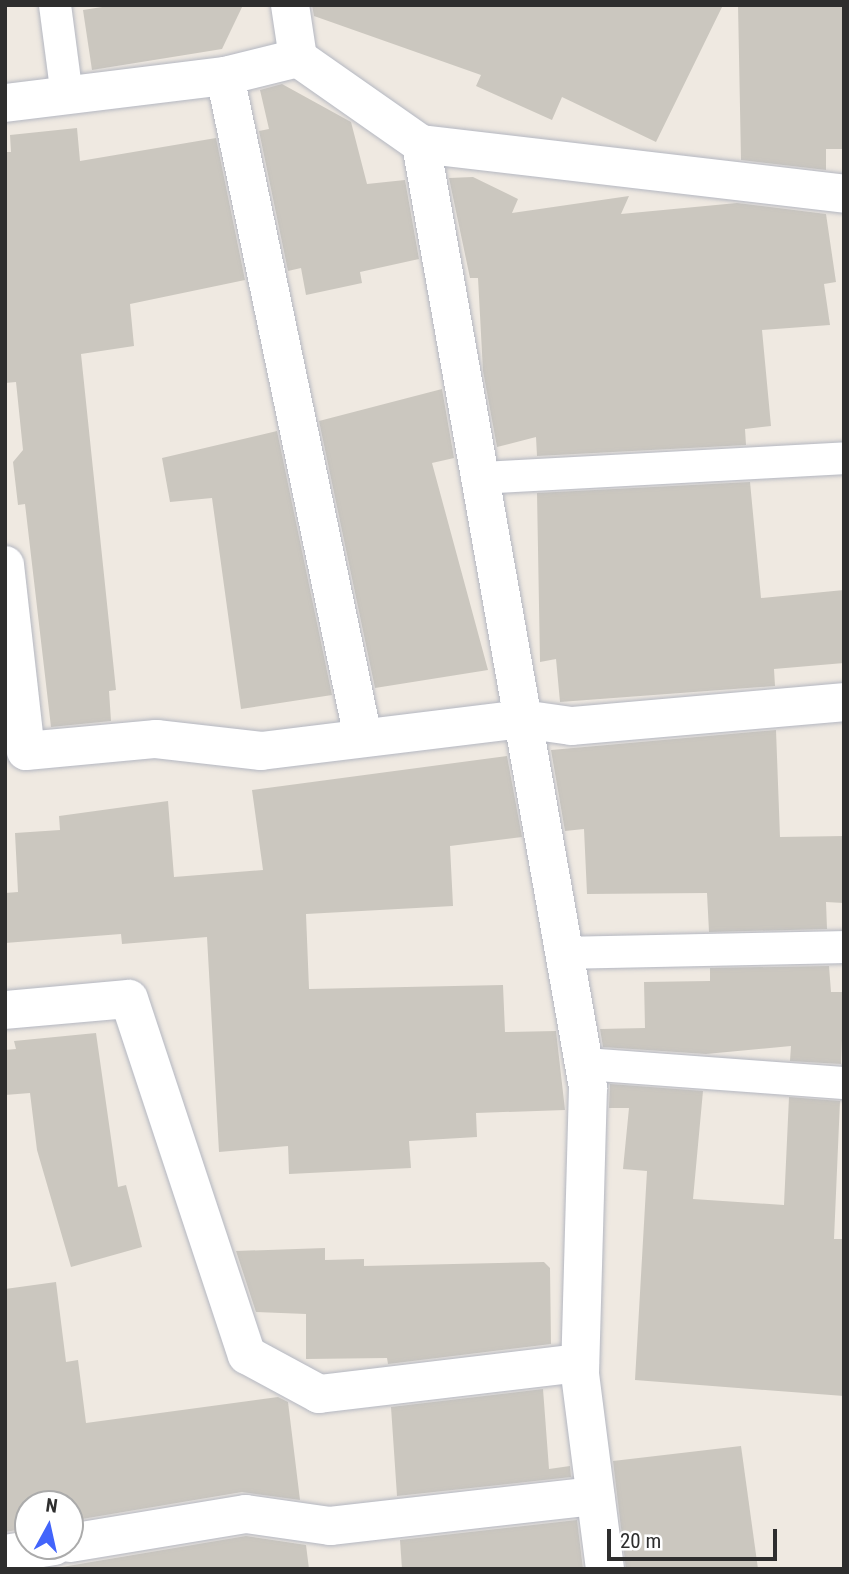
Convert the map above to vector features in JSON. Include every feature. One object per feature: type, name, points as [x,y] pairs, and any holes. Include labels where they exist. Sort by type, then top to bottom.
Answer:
[{"type":"street","points":[[290,5],[298,58],[421,144],[844,195]]},
{"type":"street","points":[[5,103],[225,76],[298,58]]},
{"type":"street","points":[[225,76],[363,738]]},
{"type":"street","points":[[421,144],[584,1064],[580,1363],[605,1569]]},
{"type":"street","points":[[5,565],[26,751],[156,738],[261,751],[522,719],[572,726],[844,702]]},
{"type":"street","points":[[5,1010],[129,999],[247,1355],[319,1394],[580,1363]]},
{"type":"street","points":[[84,1541],[246,1514],[330,1526],[595,1496]]},
{"type":"lane","points":[[55,5],[67,96]]},
{"type":"lane","points":[[480,478],[844,458]]},
{"type":"lane","points":[[564,953],[844,947]]},
{"type":"lane","points":[[584,1064],[844,1083]]},
{"type":"building","points":[[115,5],[243,5],[222,49],[92,70],[83,10]]},
{"type":"building","points":[[312,5],[723,5],[656,142],[562,97],[552,120],[476,86],[481,75],[314,16]]},
{"type":"building","points":[[738,5],[844,5],[844,149],[826,149],[826,170],[741,160]]},
{"type":"building","points":[[282,84],[351,122],[367,184],[405,180],[419,259],[360,272],[362,283],[306,295],[301,268],[288,271],[259,131],[269,129],[260,90]]},
{"type":"building","points":[[77,128],[80,161],[216,138],[245,280],[130,304],[134,346],[81,354],[116,690],[109,691],[111,721],[51,727],[25,504],[18,505],[13,462],[23,450],[16,382],[5,383],[5,152],[11,152],[10,135]]},
{"type":"building","points":[[473,177],[518,199],[512,213],[629,196],[621,214],[737,203],[826,214],[836,282],[824,284],[830,325],[762,330],[771,426],[745,429],[746,445],[537,456],[536,437],[497,447],[483,371],[478,278],[470,278],[449,178]]},
{"type":"building","points":[[442,389],[454,458],[432,463],[488,670],[375,688],[319,421]]},
{"type":"building","points":[[277,431],[332,695],[241,709],[212,498],[170,502],[162,458]]},
{"type":"building","points":[[750,482],[761,598],[844,590],[844,663],[774,669],[775,686],[560,702],[556,659],[540,662],[537,493]]},
{"type":"building","points":[[776,730],[780,837],[844,836],[844,903],[826,902],[827,929],[709,932],[707,893],[587,894],[584,829],[565,831],[551,750]]},
{"type":"building","points":[[507,756],[522,837],[450,846],[453,906],[306,914],[309,989],[503,985],[505,1032],[556,1031],[565,1110],[476,1113],[477,1137],[409,1141],[411,1168],[289,1174],[288,1146],[219,1152],[207,937],[122,944],[121,934],[5,943],[5,893],[18,892],[15,833],[60,830],[59,816],[168,801],[174,877],[263,870],[252,790]]},
{"type":"building","points":[[829,966],[831,992],[844,992],[841,1064],[790,1061],[791,1046],[706,1054],[603,1047],[600,1029],[645,1028],[644,982],[710,981],[710,968]]},
{"type":"building","points":[[96,1033],[118,1187],[126,1185],[142,1247],[71,1267],[37,1150],[30,1093],[5,1095],[5,1050],[16,1049],[14,1041]]},
{"type":"building","points":[[610,1084],[703,1091],[693,1199],[784,1205],[789,1097],[840,1101],[834,1239],[844,1239],[844,1396],[635,1380],[647,1171],[623,1169],[629,1108],[609,1108]]},
{"type":"building","points":[[325,1248],[325,1260],[364,1259],[364,1266],[544,1262],[550,1268],[551,1344],[388,1364],[387,1358],[306,1359],[306,1314],[256,1312],[236,1251]]},
{"type":"building","points":[[56,1282],[66,1362],[78,1360],[86,1423],[278,1397],[288,1402],[300,1500],[242,1492],[84,1519],[84,1490],[14,1490],[14,1530],[5,1532],[5,1289]]},
{"type":"building","points":[[543,1389],[549,1469],[570,1466],[571,1477],[397,1496],[391,1407]]},
{"type":"building","points":[[741,1446],[758,1569],[626,1569],[613,1461]]},
{"type":"building","points":[[577,1520],[583,1569],[402,1569],[400,1540]]},
{"type":"building","points":[[246,1536],[306,1545],[309,1569],[50,1569]]}]
